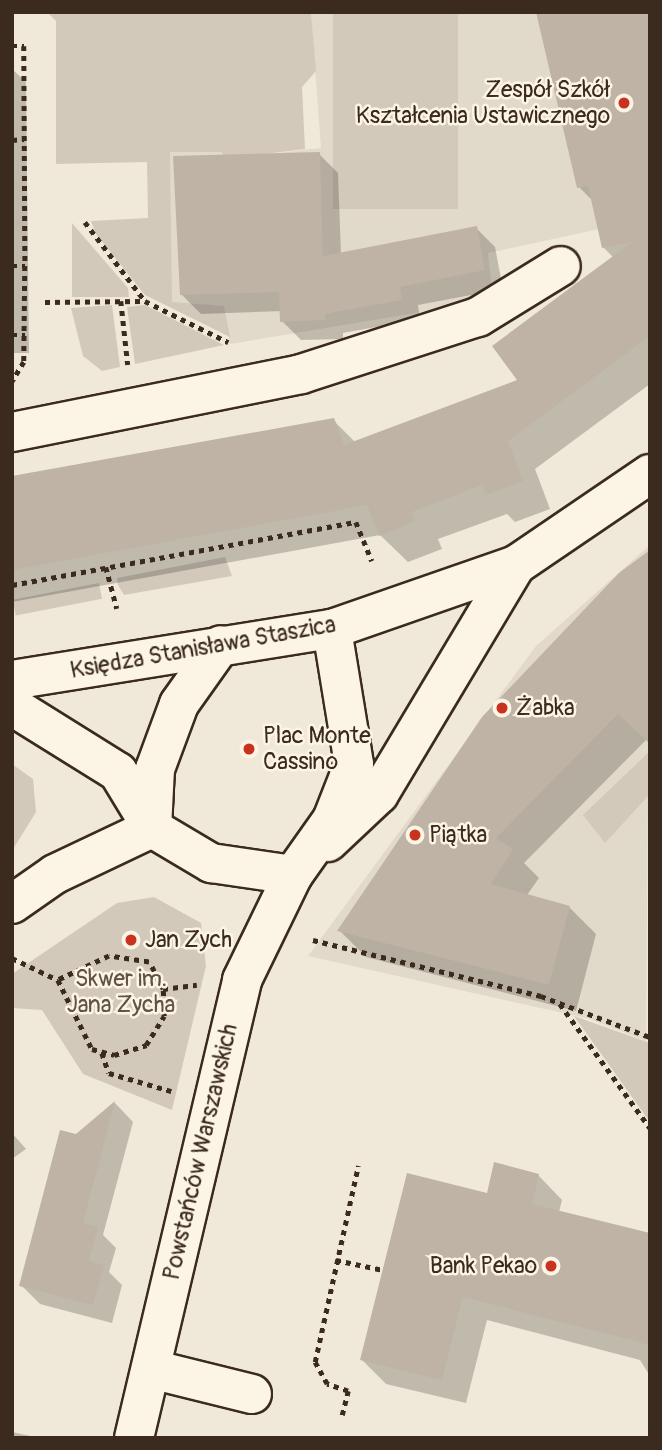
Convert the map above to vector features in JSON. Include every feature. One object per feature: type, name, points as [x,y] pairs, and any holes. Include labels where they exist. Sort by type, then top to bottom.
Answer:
[{"type":"street","points":[[12,432],[301,374],[478,317],[561,266]]},
{"type":"street","name":"Księdza Stanisława Staszica","points":[[12,680],[332,629],[516,565],[650,474]]},
{"type":"street","points":[[293,875],[379,794],[516,565]]},
{"type":"street","points":[[293,875],[332,820],[354,764],[332,629]]},
{"type":"street","points":[[152,828],[155,769],[179,704],[221,645]]},
{"type":"street","points":[[12,706],[118,772],[152,828],[211,863],[293,875]]},
{"type":"street","points":[[12,904],[55,874],[152,828]]},
{"type":"street","name":"Powstańców Warszawskich","points":[[134,1438],[242,980],[293,875]]},
{"type":"street","points":[[151,1369],[252,1394]]},
{"type":"path","points":[[12,46],[24,46],[25,265],[24,362],[12,382]]},
{"type":"path","points":[[12,140],[24,139]]},
{"type":"path","points":[[85,222],[145,301],[230,344]]},
{"type":"path","points":[[12,266],[25,265]]},
{"type":"path","points":[[121,301],[128,365]]},
{"type":"path","points":[[45,302],[145,301]]},
{"type":"path","points":[[12,335],[25,335]]},
{"type":"path","points":[[12,585],[356,522],[372,561]]},
{"type":"path","points":[[106,567],[117,609]]},
{"type":"path","points":[[313,940],[559,1003],[650,1037]]},
{"type":"path","points":[[12,958],[58,980],[70,1014],[92,1049],[114,1055],[146,1045],[164,1016],[163,989],[149,962],[109,956],[58,980]]},
{"type":"path","points":[[163,989],[210,984]]},
{"type":"path","points":[[559,1003],[650,1129]]},
{"type":"path","points":[[102,1052],[108,1073],[185,1096]]},
{"type":"path","points":[[342,1415],[348,1391],[327,1384],[315,1362],[358,1166]]},
{"type":"path","points":[[336,1260],[383,1270]]},
{"type":"shaded area","points":[[311,12],[650,12],[650,218],[488,253],[493,300],[230,344],[224,306],[171,303],[170,152],[222,152],[223,159],[321,148]]},
{"type":"shaded area","points":[[650,545],[646,1041],[590,1019],[308,956],[536,646]]},
{"type":"green space","points":[[47,12],[311,12],[316,71],[302,87],[305,149],[223,159],[222,152],[170,152],[172,302],[224,306],[230,337],[145,295],[96,234],[91,221],[148,218],[147,162],[56,164],[56,21]]},
{"type":"green space","points":[[333,12],[458,12],[458,209],[333,209]]},
{"type":"green space","points":[[72,223],[128,288],[129,297],[72,297]]},
{"type":"green space","points":[[112,305],[120,367],[102,371],[83,356],[71,308]]},
{"type":"green space","points":[[145,305],[224,345],[135,364],[127,307]]},
{"type":"green space","points":[[225,557],[232,576],[124,595],[118,585],[117,578]]},
{"type":"green space","points":[[99,583],[102,599],[16,615],[13,600]]},
{"type":"green space","points":[[650,751],[650,794],[605,843],[583,815]]},
{"type":"green space","points":[[12,764],[33,779],[36,812],[12,851]]},
{"type":"green space","name":"Skwer im. Jana Zycha","points":[[154,897],[201,923],[206,966],[172,1110],[83,1074],[42,1010],[12,1008],[12,974],[117,903]]},
{"type":"green space","points":[[574,1016],[650,1043],[650,1122]]},
{"type":"building","points":[[536,12],[650,12],[650,336],[508,441],[523,481],[486,495],[482,485],[412,512],[415,521],[379,536],[367,505],[12,570],[12,476],[334,418],[344,445],[517,380],[492,346],[632,242],[602,248],[588,186],[577,188]]},
{"type":"building","points":[[320,152],[323,256],[477,226],[485,270],[400,287],[402,300],[325,314],[325,320],[280,322],[279,292],[180,295],[173,156]]},
{"type":"building","points":[[650,550],[650,744],[618,714],[496,838],[513,849],[491,884],[570,906],[549,985],[337,931],[482,717],[619,573]]},
{"type":"building","points":[[115,1101],[83,1223],[98,1227],[89,1261],[104,1265],[93,1305],[19,1286],[60,1130],[76,1134]]},
{"type":"building","points":[[494,1162],[539,1174],[532,1204],[650,1233],[650,1345],[463,1297],[442,1380],[360,1360],[407,1173],[487,1193]]},
{"type":"place","name":"Zespół Szkół Kształcenia Ustawicznego","points":[[624,103]]},
{"type":"place","name":"Żabka","points":[[502,708]]},
{"type":"place","name":"Plac Monte Cassino","points":[[249,749]]},
{"type":"place","name":"Piątka","points":[[415,835]]},
{"type":"place","name":"Jan Zych","points":[[131,940]]},
{"type":"place","name":"Bank Pekao","points":[[551,1266]]}]
